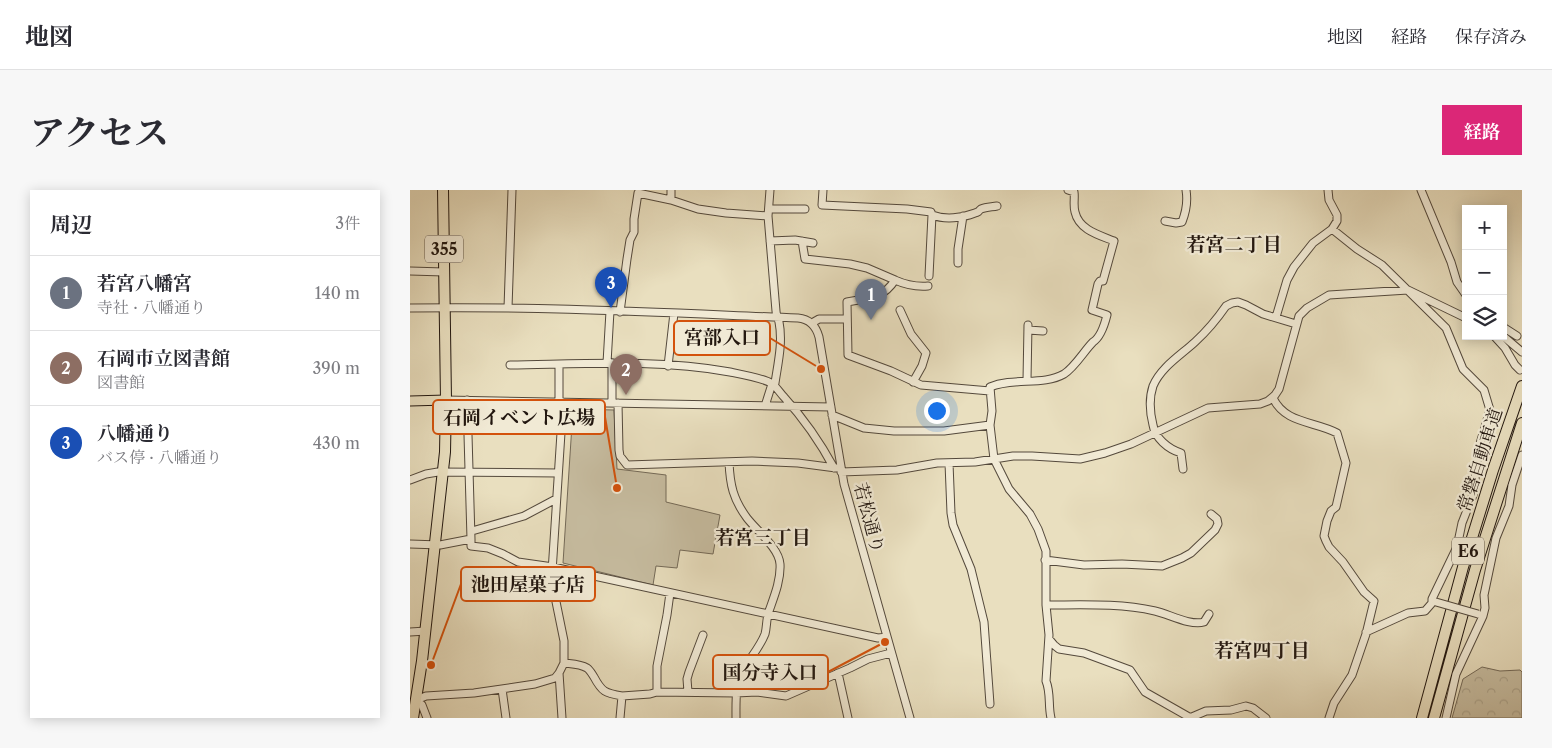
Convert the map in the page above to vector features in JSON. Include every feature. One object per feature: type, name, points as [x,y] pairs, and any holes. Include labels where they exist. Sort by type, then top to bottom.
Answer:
[{"type":"highway","name":"355","points":[[413,718],[426,631],[446,445],[443,190]]},
{"type":"highway","name":"常磐自動車道","points":[[1422,718],[1463,567],[1493,470],[1522,386]]},
{"type":"highway","name":"常磐自動車道","points":[[1434,718],[1475,570],[1522,423]]},
{"type":"main road","points":[[410,401],[446,400]]},
{"type":"street","points":[[508,308],[512,190]]},
{"type":"street","points":[[671,190],[671,200]]},
{"type":"street","points":[[765,406],[771,387],[774,385],[780,344],[779,320],[776,317],[768,212],[770,190]]},
{"type":"street","points":[[823,190],[822,205],[907,209],[931,212],[932,215],[947,218],[977,213],[983,208],[997,206]]},
{"type":"street","points":[[1051,718],[1048,707],[1049,688],[1046,677],[1049,639],[1046,605],[1046,551],[1030,514],[1009,489],[994,459],[990,425],[992,411],[990,386],[1027,380],[1052,379],[1069,370],[1084,351],[1097,340],[1107,315],[1092,310],[1098,284],[1100,281],[1103,282],[1114,241],[1086,229],[1076,217],[1074,192],[1068,190]]},
{"type":"street","points":[[1165,221],[1176,224],[1182,222],[1186,214],[1188,198],[1186,190]]},
{"type":"street","points":[[1276,318],[1287,280],[1294,267],[1313,242],[1332,229],[1337,221],[1337,215],[1329,200],[1328,190]]},
{"type":"street","points":[[1421,190],[1451,262],[1457,282],[1462,289]]},
{"type":"street","points":[[620,312],[630,240],[634,232],[638,193],[671,200],[685,206],[726,213],[805,209]]},
{"type":"street","points":[[929,276],[932,215]]},
{"type":"street","points":[[958,263],[962,216]]},
{"type":"street","points":[[1332,229],[1357,249],[1382,265],[1446,328],[1463,369],[1484,390],[1490,410],[1479,447],[1470,504],[1462,522],[1457,548],[1432,599],[1434,603]]},
{"type":"street","points":[[770,241],[813,243]]},
{"type":"street","points":[[802,241],[805,259],[850,264],[867,268],[908,285],[928,286]]},
{"type":"street","points":[[410,271],[444,272]]},
{"type":"street","points":[[895,280],[889,289],[878,296],[847,302],[848,355],[926,386],[990,391]]},
{"type":"street","points":[[610,311],[609,363],[620,456],[627,465],[730,462],[798,463],[839,469],[897,470],[937,463],[1013,456],[1080,459],[1105,454],[1208,408],[1260,404],[1273,398],[1279,389],[1299,316],[1306,308],[1329,295],[1408,290],[1462,316]]},
{"type":"street","points":[[1183,469],[1181,453],[1172,451],[1154,432],[1150,401],[1152,388],[1156,380],[1167,366],[1205,332],[1226,306],[1232,303],[1246,304],[1263,314],[1296,324]]},
{"type":"street","points":[[410,308],[508,308],[674,313],[803,318],[812,323],[819,319],[846,319]]},
{"type":"street","points":[[900,310],[911,334],[926,353],[922,366],[913,382]]},
{"type":"street","points":[[668,366],[674,313]]},
{"type":"street","name":"若松通り","points":[[812,323],[816,327],[819,337],[839,469],[910,718]]},
{"type":"street","points":[[1027,380],[1028,328],[1043,331]]},
{"type":"street","points":[[1507,329],[1518,336]]},
{"type":"street","points":[[1507,339],[1521,351],[1512,360]]},
{"type":"street","points":[[1498,340],[1506,348],[1515,365],[1520,370]]},
{"type":"street","points":[[510,365],[609,363],[713,369],[742,374],[771,383],[816,437],[839,469]]},
{"type":"street","points":[[427,718],[422,705],[416,700],[426,696],[474,693],[535,684],[555,678],[564,663],[564,641],[553,586],[561,402],[559,364]]},
{"type":"street","points":[[1273,398],[1278,407],[1289,416],[1301,422],[1330,429],[1339,438],[1346,464],[1336,507],[1329,514],[1324,536],[1329,547],[1343,562],[1364,592],[1374,601],[1352,675],[1334,703],[1330,718]]},
{"type":"street","points":[[446,400],[830,407]]},
{"type":"street","points":[[467,400],[471,546],[488,548],[518,562],[553,567],[878,638],[886,637]]},
{"type":"street","points":[[832,415],[864,428],[894,431],[944,431],[990,425]]},
{"type":"street","points":[[1446,718],[1456,674],[1484,608],[1484,595],[1496,538],[1509,506],[1512,485],[1522,455]]},
{"type":"street","points":[[730,462],[731,487],[739,504],[747,518],[779,556],[780,565],[779,578],[768,614],[765,634],[743,671],[736,694],[736,718]]},
{"type":"street","points":[[948,463],[953,525],[971,569],[984,622],[990,704]]},
{"type":"street","points":[[410,480],[426,474],[443,472],[558,474]]},
{"type":"street","points":[[410,544],[435,545],[471,535],[524,516],[556,498]]},
{"type":"street","points":[[1046,560],[1084,565],[1162,566],[1191,553],[1215,530],[1218,524],[1217,519],[1211,514]]},
{"type":"street","points":[[656,692],[657,666],[670,593]]},
{"type":"street","points":[[1434,603],[1481,615]]},
{"type":"street","points":[[1366,632],[1408,613],[1425,611],[1434,603]]},
{"type":"street","points":[[1046,605],[1101,604],[1127,606],[1154,611],[1195,623],[1204,622],[1209,614]]},
{"type":"street","points":[[410,632],[426,631]]},
{"type":"street","points":[[688,692],[687,679],[703,635]]},
{"type":"street","points":[[1049,639],[1059,649],[1084,653],[1130,670],[1145,692],[1192,718],[1206,712],[1231,710],[1246,706],[1253,708],[1266,718]]},
{"type":"street","points":[[564,663],[585,667],[590,671],[599,688],[611,694],[622,696],[656,692],[736,694],[757,692],[786,696],[868,659],[891,653]]},
{"type":"street","points":[[559,673],[562,718]]},
{"type":"street","points":[[838,673],[848,718]]},
{"type":"street","points":[[502,689],[506,718]]},
{"type":"street","points":[[620,718],[622,696]]},
{"type":"green space","points":[[573,409],[614,410],[617,469],[666,475],[666,502],[720,515],[713,554],[680,550],[677,568],[656,566],[653,585],[563,563]]},
{"type":"green space","points":[[1482,667],[1500,671],[1520,670],[1522,672],[1522,718],[1452,718],[1463,679]]},
{"type":"place","name":"八幡通り","points":[[611,308]]},
{"type":"place","name":"若宮八幡宮","points":[[871,320]]},
{"type":"place","name":"宮部入口","points":[[821,369]]},
{"type":"place","name":"石岡市立図書館","points":[[626,395]]},
{"type":"place","name":"石岡イベント広場","points":[[617,488]]},
{"type":"place","name":"国分寺入口","points":[[885,642]]},
{"type":"place","name":"池田屋菓子店","points":[[431,665]]},
{"type":"district","name":"若宮二丁目","points":[[1234,244]]},
{"type":"district","name":"若宮三丁目","points":[[763,537]]},
{"type":"district","name":"若宮四丁目","points":[[1262,650]]}]
